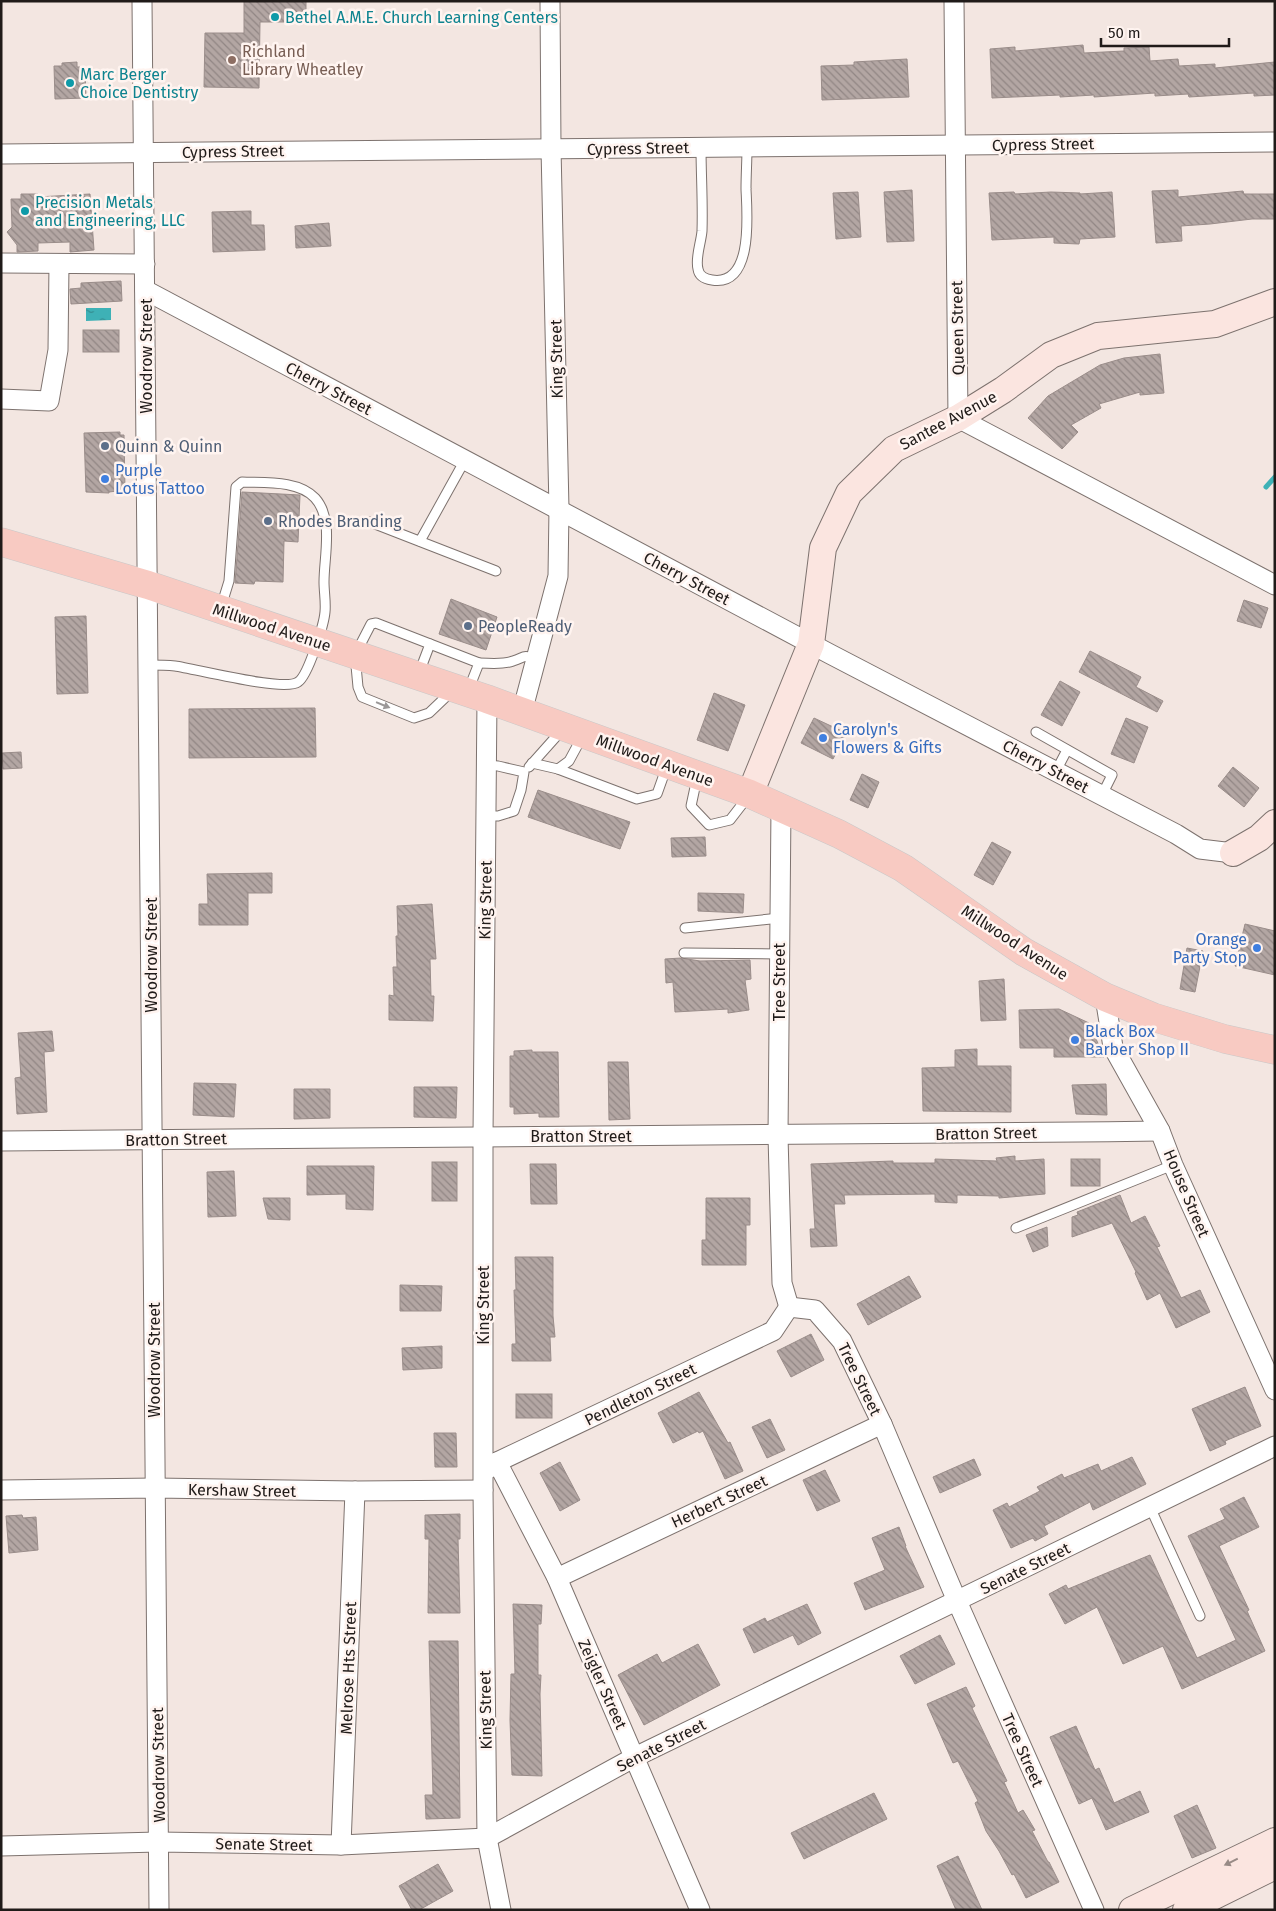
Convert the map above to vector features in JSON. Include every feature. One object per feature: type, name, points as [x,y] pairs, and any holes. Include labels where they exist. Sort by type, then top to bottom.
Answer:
[{"type":"main road","name":"Millwood Avenue","points":[[1,542],[148,585],[470,693],[750,794],[839,834],[903,868],[1024,952],[1104,997],[1162,1020],[1225,1039],[1275,1050]]},
{"type":"street","name":"Woodrow Street","points":[[142,1],[159,1910]]},
{"type":"street","name":"King Street","points":[[522,712],[558,576],[559,509],[551,148],[550,1]]},
{"type":"street","name":"Queen Street","points":[[954,1],[958,418]]},
{"type":"street","name":"Cypress Street","points":[[1,154],[1275,142]]},
{"type":"street","points":[[1,263],[145,264]]},
{"type":"street","points":[[1,399],[49,401],[58,350],[59,264]]},
{"type":"street","name":"Cherry Street","points":[[145,290],[811,644],[1176,834],[1200,849],[1233,853]]},
{"type":"street","name":"Santee Avenue","points":[[750,794],[811,644],[823,548],[850,493],[894,449],[958,418],[1003,390],[1051,355],[1098,336],[1215,324],[1275,302]]},
{"type":"street","points":[[958,418],[1275,585]]},
{"type":"street","name":"King Street","points":[[470,693],[487,765],[482,1136],[487,1475],[487,1838],[500,1910]]},
{"type":"street","name":"Tree Street","points":[[780,807],[778,1136],[782,1282],[789,1307],[815,1310],[842,1340],[882,1424],[957,1601],[1094,1910]]},
{"type":"street","points":[[1233,853],[1259,838],[1275,823]]},
{"type":"street","name":"House Street","points":[[1104,997],[1113,1047],[1160,1131],[1173,1165],[1275,1390]]},
{"type":"street","name":"Bratton Street","points":[[1,1141],[482,1136],[778,1136],[1160,1131]]},
{"type":"street","name":"Pendleton Street","points":[[487,1475],[773,1331],[789,1307]]},
{"type":"street","name":"Herbert Street","points":[[557,1578],[882,1424]]},
{"type":"street","name":"Senate Street","points":[[1,1846],[158,1842],[341,1845],[487,1838],[635,1757],[1275,1446]]},
{"type":"street","name":"Kershaw Street","points":[[1,1490],[155,1488],[355,1491],[487,1475]]},
{"type":"street","name":"Zeigler Street","points":[[487,1475],[557,1578],[700,1910]]},
{"type":"street","name":"Melrose Hts Street","points":[[341,1845],[355,1491]]},
{"type":"street","points":[[1132,1910],[1275,1841]]},
{"type":"street","points":[[1186,1910],[1275,1866]]},
{"type":"lane","points":[[701,147],[702,231],[697,262],[698,271],[702,276],[710,280],[718,281],[729,277],[734,272],[742,261],[746,248],[748,232],[747,147]]},
{"type":"lane","points":[[420,541],[465,460]]},
{"type":"lane","points":[[148,665],[176,666],[245,680],[288,685],[298,682],[308,669],[325,615],[326,596],[324,584],[327,543],[323,508],[314,496],[298,486],[242,482],[236,487],[229,581],[220,610]]},
{"type":"lane","points":[[370,522],[496,570]]},
{"type":"lane","points":[[479,663],[470,693],[429,713],[414,718],[362,697],[358,687],[355,655],[371,624],[376,623],[479,663],[498,664],[513,661],[524,656],[536,658]]},
{"type":"lane","points":[[418,676],[430,644]]},
{"type":"lane","points":[[486,816],[498,816],[514,811],[521,790],[524,772],[532,763],[574,731]]},
{"type":"lane","points":[[558,770],[569,761],[574,731]]},
{"type":"lane","points":[[1036,732],[1112,774],[1102,795]]},
{"type":"lane","points":[[1056,771],[1068,750]]},
{"type":"lane","points":[[532,763],[558,770],[637,799],[657,794],[668,765]]},
{"type":"lane","points":[[487,765],[524,772]]},
{"type":"lane","points":[[697,775],[692,806],[709,825],[730,820],[750,794]]},
{"type":"lane","points":[[685,928],[780,918]]},
{"type":"lane","points":[[684,953],[780,954]]},
{"type":"lane","points":[[1016,1228],[1173,1165]]},
{"type":"lane","points":[[1150,1507],[1200,1616]]},
{"type":"water","points":[[86,308],[111,308],[111,320],[86,321]]},
{"type":"building","name":"Richland Library Wheatley","points":[[244,1],[306,1],[306,22],[260,22],[259,88],[204,87],[205,33],[244,33]]},
{"type":"building","points":[[1083,45],[1084,53],[1124,51],[1124,48],[1149,47],[1150,61],[1178,59],[1179,66],[1215,64],[1215,68],[1275,62],[1275,95],[1254,96],[1254,93],[1189,97],[1188,94],[1155,96],[1155,93],[1094,97],[1094,95],[1060,97],[1060,95],[992,98],[990,49],[1015,47],[1015,51]]},
{"type":"building","points":[[907,59],[909,97],[822,100],[821,66],[854,65],[854,62]]},
{"type":"building","name":"Marc Berger Choice Dentistry","points":[[77,62],[77,67],[85,67],[86,98],[55,99],[54,66],[62,66],[62,63]]},
{"type":"building","points":[[912,190],[914,241],[887,242],[884,192]]},
{"type":"building","points":[[1178,190],[1178,197],[1243,191],[1244,194],[1275,194],[1275,219],[1252,219],[1181,226],[1182,241],[1156,243],[1152,191]]},
{"type":"building","points":[[858,192],[861,237],[836,239],[833,193]]},
{"type":"building","points":[[1014,192],[1015,194],[1051,192],[1080,194],[1112,192],[1115,237],[1080,239],[1079,244],[1054,243],[1054,237],[992,240],[989,193]]},
{"type":"building","points":[[21,194],[38,194],[38,197],[90,194],[94,250],[70,252],[70,242],[38,243],[38,251],[17,252],[17,245],[7,232],[12,227],[11,199],[21,199]]},
{"type":"building","points":[[251,211],[251,225],[264,225],[265,250],[213,252],[212,212]]},
{"type":"building","points":[[329,223],[331,246],[296,248],[295,226]]},
{"type":"building","points":[[121,281],[122,301],[71,304],[70,289],[81,288],[81,283]]},
{"type":"building","points":[[83,330],[119,330],[119,352],[83,352]]},
{"type":"building","points":[[1160,354],[1164,393],[1140,395],[1140,392],[1099,404],[1101,408],[1071,425],[1078,432],[1062,449],[1028,418],[1048,396],[1100,365],[1124,358]]},
{"type":"building","points":[[120,432],[120,435],[124,435],[125,490],[109,493],[86,492],[84,433]]},
{"type":"building","name":"Rhodes Branding","points":[[242,492],[300,495],[298,542],[284,541],[283,582],[255,581],[254,584],[235,583]]},
{"type":"building","name":"PeopleReady","points":[[451,599],[497,617],[486,650],[439,634]]},
{"type":"building","points":[[1244,600],[1268,608],[1261,628],[1237,621]]},
{"type":"building","points":[[86,616],[88,693],[57,694],[55,617]]},
{"type":"building","points":[[1090,651],[1141,677],[1136,687],[1163,701],[1157,712],[1079,672]]},
{"type":"building","points":[[1060,681],[1080,692],[1062,726],[1041,715]]},
{"type":"building","points":[[714,693],[745,705],[728,751],[697,740]]},
{"type":"building","points":[[315,708],[316,757],[189,758],[189,709]]},
{"type":"building","name":"Carolyn's Flowers & Gifts","points":[[814,718],[846,733],[833,759],[801,743]]},
{"type":"building","points":[[1126,718],[1148,727],[1134,763],[1111,754]]},
{"type":"building","points":[[21,752],[22,768],[3,769],[2,753]]},
{"type":"building","points":[[1233,767],[1259,788],[1244,807],[1218,786]]},
{"type":"building","points":[[862,774],[879,782],[868,808],[850,800]]},
{"type":"building","points":[[538,790],[630,822],[620,849],[528,817]]},
{"type":"building","points":[[705,837],[706,856],[672,857],[671,838]]},
{"type":"building","points":[[992,842],[1011,852],[993,885],[974,875]]},
{"type":"building","points":[[272,873],[272,893],[248,893],[248,925],[199,925],[199,904],[208,904],[207,874]]},
{"type":"building","points":[[698,893],[744,894],[743,913],[698,911]]},
{"type":"building","points":[[432,904],[436,959],[430,959],[431,996],[434,996],[433,1021],[389,1020],[389,995],[394,996],[393,967],[397,967],[397,906]]},
{"type":"building","name":"Orange Party Stop","points":[[1245,924],[1275,931],[1275,975],[1235,966]]},
{"type":"building","points":[[1187,948],[1203,951],[1195,992],[1180,989]]},
{"type":"building","points":[[681,958],[700,961],[750,960],[751,979],[745,980],[749,1010],[728,1013],[728,1009],[675,1012],[673,982],[666,983],[665,959]]},
{"type":"building","points":[[1004,979],[1006,1020],[981,1021],[979,981]]},
{"type":"building","points":[[1059,1009],[1089,1023],[1104,1057],[1054,1057],[1054,1048],[1020,1048],[1019,1010]]},
{"type":"building","points":[[52,1031],[54,1051],[44,1052],[47,1112],[17,1114],[15,1078],[21,1077],[18,1033]]},
{"type":"building","points":[[977,1049],[977,1066],[1011,1066],[1011,1112],[923,1111],[922,1068],[955,1067],[955,1050]]},
{"type":"building","points":[[532,1050],[532,1052],[558,1052],[559,1117],[539,1117],[539,1113],[514,1114],[514,1107],[510,1107],[510,1056],[514,1056],[514,1051]]},
{"type":"building","points":[[608,1062],[628,1062],[630,1119],[609,1120]]},
{"type":"building","points":[[194,1083],[236,1084],[234,1117],[193,1115]]},
{"type":"building","points":[[1106,1084],[1107,1115],[1076,1114],[1072,1085]]},
{"type":"building","points":[[414,1087],[457,1087],[456,1118],[414,1117]]},
{"type":"building","points":[[294,1089],[330,1089],[330,1118],[294,1119]]},
{"type":"building","points":[[1015,1156],[1015,1161],[1044,1159],[1045,1194],[999,1198],[999,1196],[957,1195],[957,1203],[935,1202],[935,1194],[844,1195],[845,1204],[834,1204],[837,1246],[811,1247],[810,1229],[815,1229],[811,1164],[893,1161],[893,1163],[935,1163],[935,1159],[997,1161],[996,1158]]},
{"type":"building","points":[[1071,1159],[1100,1159],[1100,1186],[1071,1186]]},
{"type":"building","points":[[432,1162],[457,1162],[457,1201],[432,1201]]},
{"type":"building","points":[[530,1164],[556,1164],[557,1204],[531,1204]]},
{"type":"building","points":[[307,1166],[374,1166],[373,1210],[346,1209],[346,1194],[307,1195]]},
{"type":"building","points":[[234,1171],[236,1216],[208,1217],[207,1172]]},
{"type":"building","points":[[1120,1195],[1131,1223],[1145,1216],[1160,1246],[1157,1247],[1181,1298],[1200,1290],[1210,1312],[1176,1328],[1160,1293],[1147,1300],[1136,1272],[1112,1223],[1072,1237],[1072,1217],[1078,1215],[1077,1212]]},
{"type":"building","points":[[263,1198],[290,1198],[290,1220],[268,1219]]},
{"type":"building","points":[[706,1198],[750,1198],[750,1225],[746,1225],[746,1265],[702,1265],[702,1240],[706,1240]]},
{"type":"building","points":[[1047,1227],[1048,1246],[1033,1252],[1026,1235]]},
{"type":"building","points":[[515,1257],[553,1257],[555,1337],[550,1337],[551,1361],[512,1361],[512,1344],[516,1344]]},
{"type":"building","points":[[909,1276],[921,1297],[868,1325],[857,1304]]},
{"type":"building","points":[[400,1285],[442,1286],[441,1311],[400,1311]]},
{"type":"building","points":[[811,1334],[824,1360],[791,1377],[777,1351]]},
{"type":"building","points":[[442,1346],[442,1368],[403,1370],[402,1348]]},
{"type":"building","points":[[1245,1387],[1261,1426],[1225,1441],[1226,1444],[1210,1451],[1192,1409]]},
{"type":"building","points":[[699,1392],[728,1443],[730,1442],[743,1471],[725,1479],[703,1431],[699,1433],[698,1431],[673,1443],[658,1413]]},
{"type":"building","points":[[516,1394],[552,1394],[552,1418],[516,1418]]},
{"type":"building","points":[[770,1419],[785,1450],[767,1458],[752,1427]]},
{"type":"building","points":[[434,1433],[456,1433],[457,1467],[435,1467]]},
{"type":"building","points":[[1132,1457],[1146,1484],[1093,1510],[1090,1502],[1044,1526],[1048,1534],[1035,1541],[1033,1538],[1011,1548],[993,1510],[1007,1503],[1009,1507],[1040,1491],[1037,1487],[1062,1474],[1064,1478],[1098,1464],[1101,1471]]},
{"type":"building","points":[[974,1459],[981,1475],[940,1493],[933,1477]]},
{"type":"building","points":[[560,1462],[580,1500],[560,1511],[540,1473]]},
{"type":"building","points":[[825,1470],[840,1501],[817,1511],[803,1480]]},
{"type":"building","points":[[1244,1497],[1259,1527],[1219,1546],[1249,1610],[1247,1611],[1265,1651],[1182,1689],[1163,1646],[1123,1664],[1097,1607],[1065,1624],[1049,1594],[1066,1585],[1068,1589],[1150,1555],[1197,1658],[1236,1640],[1188,1536],[1225,1519],[1220,1509]]},
{"type":"building","points":[[460,1514],[460,1539],[458,1539],[460,1613],[428,1613],[429,1539],[425,1539],[425,1515]]},
{"type":"building","points":[[22,1515],[23,1518],[36,1517],[38,1550],[9,1553],[6,1516]]},
{"type":"building","points":[[899,1527],[905,1546],[924,1587],[865,1610],[854,1583],[885,1570],[872,1538]]},
{"type":"building","points":[[513,1604],[542,1605],[541,1624],[538,1624],[538,1675],[541,1675],[542,1776],[512,1775],[511,1674],[515,1674]]},
{"type":"building","points":[[807,1604],[821,1633],[798,1645],[793,1635],[754,1653],[743,1629],[765,1618],[767,1622]]},
{"type":"building","points":[[940,1635],[955,1664],[915,1684],[900,1656]]},
{"type":"building","points":[[429,1641],[458,1641],[460,1818],[426,1819],[425,1795],[433,1795]]},
{"type":"building","points":[[698,1644],[720,1685],[644,1725],[618,1675],[657,1654],[662,1663]]},
{"type":"building","points":[[966,1687],[975,1706],[972,1708],[1007,1781],[1004,1782],[1018,1813],[1023,1810],[1035,1830],[1032,1831],[1059,1882],[1026,1898],[1014,1874],[1012,1875],[986,1831],[975,1803],[978,1801],[958,1761],[953,1763],[927,1704]]},
{"type":"building","points":[[1076,1726],[1095,1770],[1099,1768],[1114,1803],[1140,1791],[1149,1812],[1106,1830],[1092,1798],[1079,1804],[1050,1737]]},
{"type":"building","points":[[874,1793],[887,1819],[804,1859],[791,1833]]},
{"type":"building","points":[[1197,1805],[1216,1848],[1192,1858],[1174,1816]]},
{"type":"building","points":[[958,1856],[982,1910],[956,1910],[937,1866]]},
{"type":"building","points":[[438,1864],[453,1891],[419,1910],[412,1910],[399,1886]]},
{"type":"waterway","points":[[1266,487],[1275,477]]},
{"type":"place","name":"Bethel A.M.E. Church Learning Centers","points":[[275,17]]},
{"type":"place","name":"Richland Library Wheatley","points":[[232,60]]},
{"type":"place","name":"Marc Berger Choice Dentistry","points":[[70,83]]},
{"type":"place","name":"Precision Metals and Engineering, LLC","points":[[25,211]]},
{"type":"place","name":"Quinn & Quinn","points":[[105,446]]},
{"type":"place","name":"Purple Lotus Tattoo","points":[[105,479]]},
{"type":"place","name":"Rhodes Branding","points":[[268,521]]},
{"type":"place","name":"PeopleReady","points":[[468,626]]},
{"type":"place","name":"Carolyn's Flowers & Gifts","points":[[823,738]]},
{"type":"place","name":"Orange Party Stop","points":[[1257,948]]},
{"type":"place","name":"Black Box Barber Shop II","points":[[1075,1040]]}]
